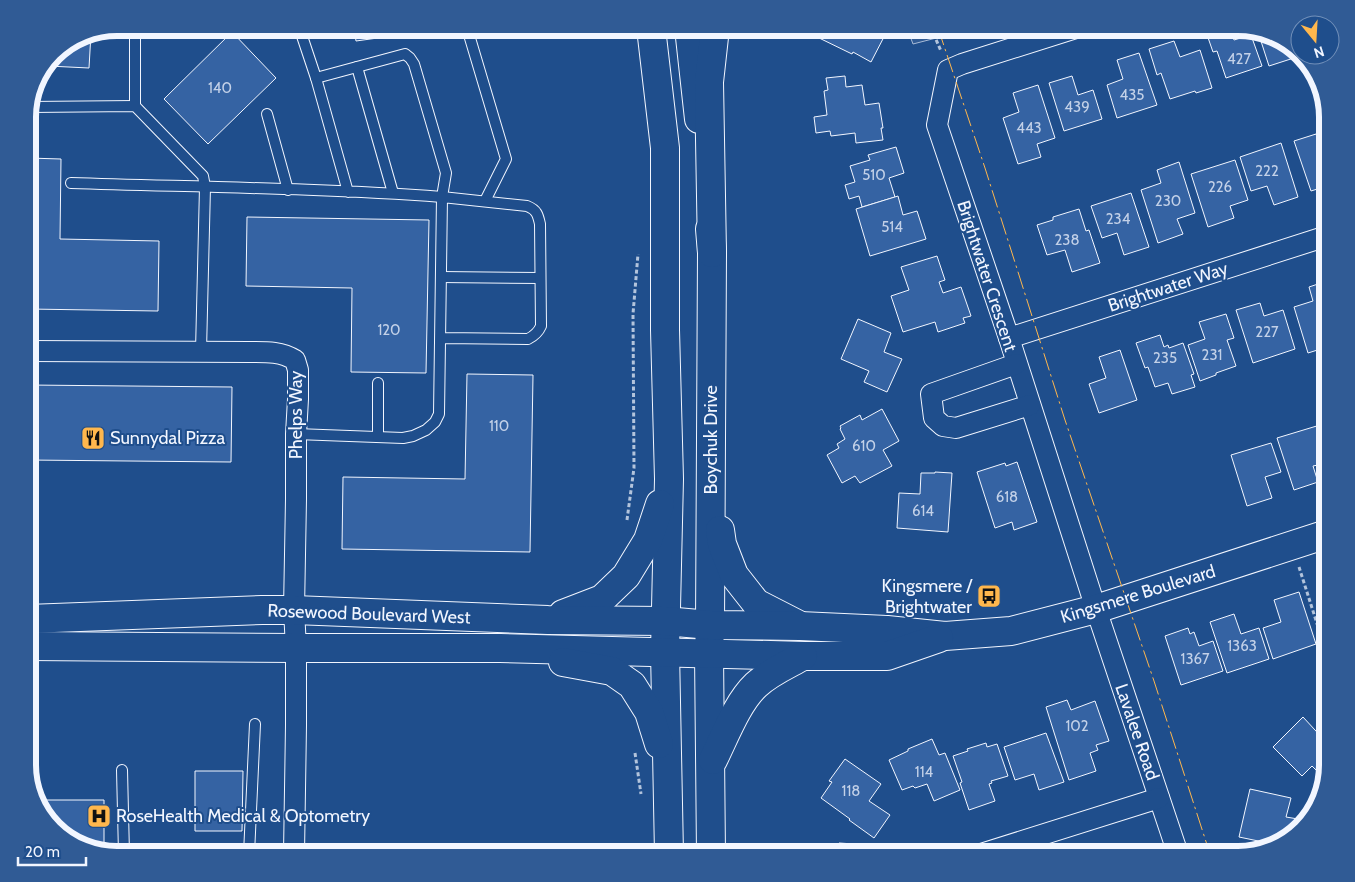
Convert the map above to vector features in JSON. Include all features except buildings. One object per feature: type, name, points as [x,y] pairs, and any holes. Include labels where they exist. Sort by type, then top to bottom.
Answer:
[{"type":"main road","points":[[652,36],[665,148],[665,330],[669,480],[665,651],[669,846]]},
{"type":"main road","name":"Boychuk Drive","points":[[690,36],[712,254],[709,653],[712,846]]},
{"type":"main road","points":[[712,254],[709,82],[714,36]]},
{"type":"main road","points":[[711,474],[722,544],[734,575],[756,603],[800,626]]},
{"type":"main road","points":[[548,620],[602,600],[626,576],[648,540],[669,480]]},
{"type":"main road","name":"Kingsmere Boulevard","points":[[710,625],[800,626],[887,630],[945,636],[1011,631],[1096,609],[1319,537]]},
{"type":"main road","name":"Rosewood Boulevard West","points":[[36,619],[294,610],[548,620],[665,621],[710,625]]},
{"type":"main road","name":"Kingsmere Boulevard","points":[[665,651],[805,656],[887,656],[945,636]]},
{"type":"main road","name":"Rosewood Boulevard West","points":[[36,646],[500,648],[665,651]]},
{"type":"main road","points":[[500,648],[612,671],[632,685],[649,712],[667,765]]},
{"type":"main road","points":[[710,766],[736,712],[756,686],[775,671],[805,656]]},
{"type":"street","name":"Brightwater Crescent","points":[[1051,36],[948,70],[937,125],[1009,338],[1096,609]]},
{"type":"street","name":"Brightwater Way","points":[[1009,338],[1319,239]]},
{"type":"street","name":"Phelps Way","points":[[36,351],[277,353],[295,360],[298,370],[298,399],[294,610],[296,648],[294,846]]},
{"type":"street","points":[[1016,364],[931,394],[934,418],[942,426],[956,428],[1030,405]]},
{"type":"street","name":"Lavalee Road","points":[[1096,609],[1175,846]]},
{"type":"street","points":[[1006,846],[1159,798]]},
{"type":"lane","points":[[136,36],[135,106],[203,176],[205,187],[202,351]]},
{"type":"lane","points":[[302,36],[316,78],[348,192]]},
{"type":"lane","points":[[470,36],[506,159],[485,201]]},
{"type":"lane","points":[[296,434],[403,438],[426,430],[435,422],[439,414],[442,197],[446,174],[414,64],[405,54],[316,78]]},
{"type":"lane","points":[[357,67],[394,193]]},
{"type":"lane","points":[[37,107],[135,106]]},
{"type":"lane","points":[[267,114],[288,190]]},
{"type":"lane","points":[[70,182],[394,193],[485,201],[527,206],[534,209],[540,224],[541,326],[539,332],[528,339],[441,338]]},
{"type":"lane","points":[[441,277],[540,278]]},
{"type":"lane","points":[[378,383],[378,437]]},
{"type":"lane","points":[[249,846],[255,724]]},
{"type":"lane","points":[[122,770],[124,846]]},
{"type":"path","points":[[935,36],[937,40]]},
{"type":"path","points":[[626,524],[634,468],[634,314],[638,249]]},
{"type":"path","points":[[1298,566],[1319,628]]},
{"type":"path","points":[[634,748],[641,797]]},
{"type":"shaded area","points":[[910,36],[944,36],[913,44]]},
{"type":"power","points":[[941,36],[985,168],[1065,420],[1154,681],[1207,846]]},
{"type":"place","name":"Sunnydal Pizza","points":[[93,438]]},
{"type":"place","name":"Kingsmere / Brightwater","points":[[989,596]]},
{"type":"place","name":"RoseHealth Medical & Optometry","points":[[99,816]]}]
